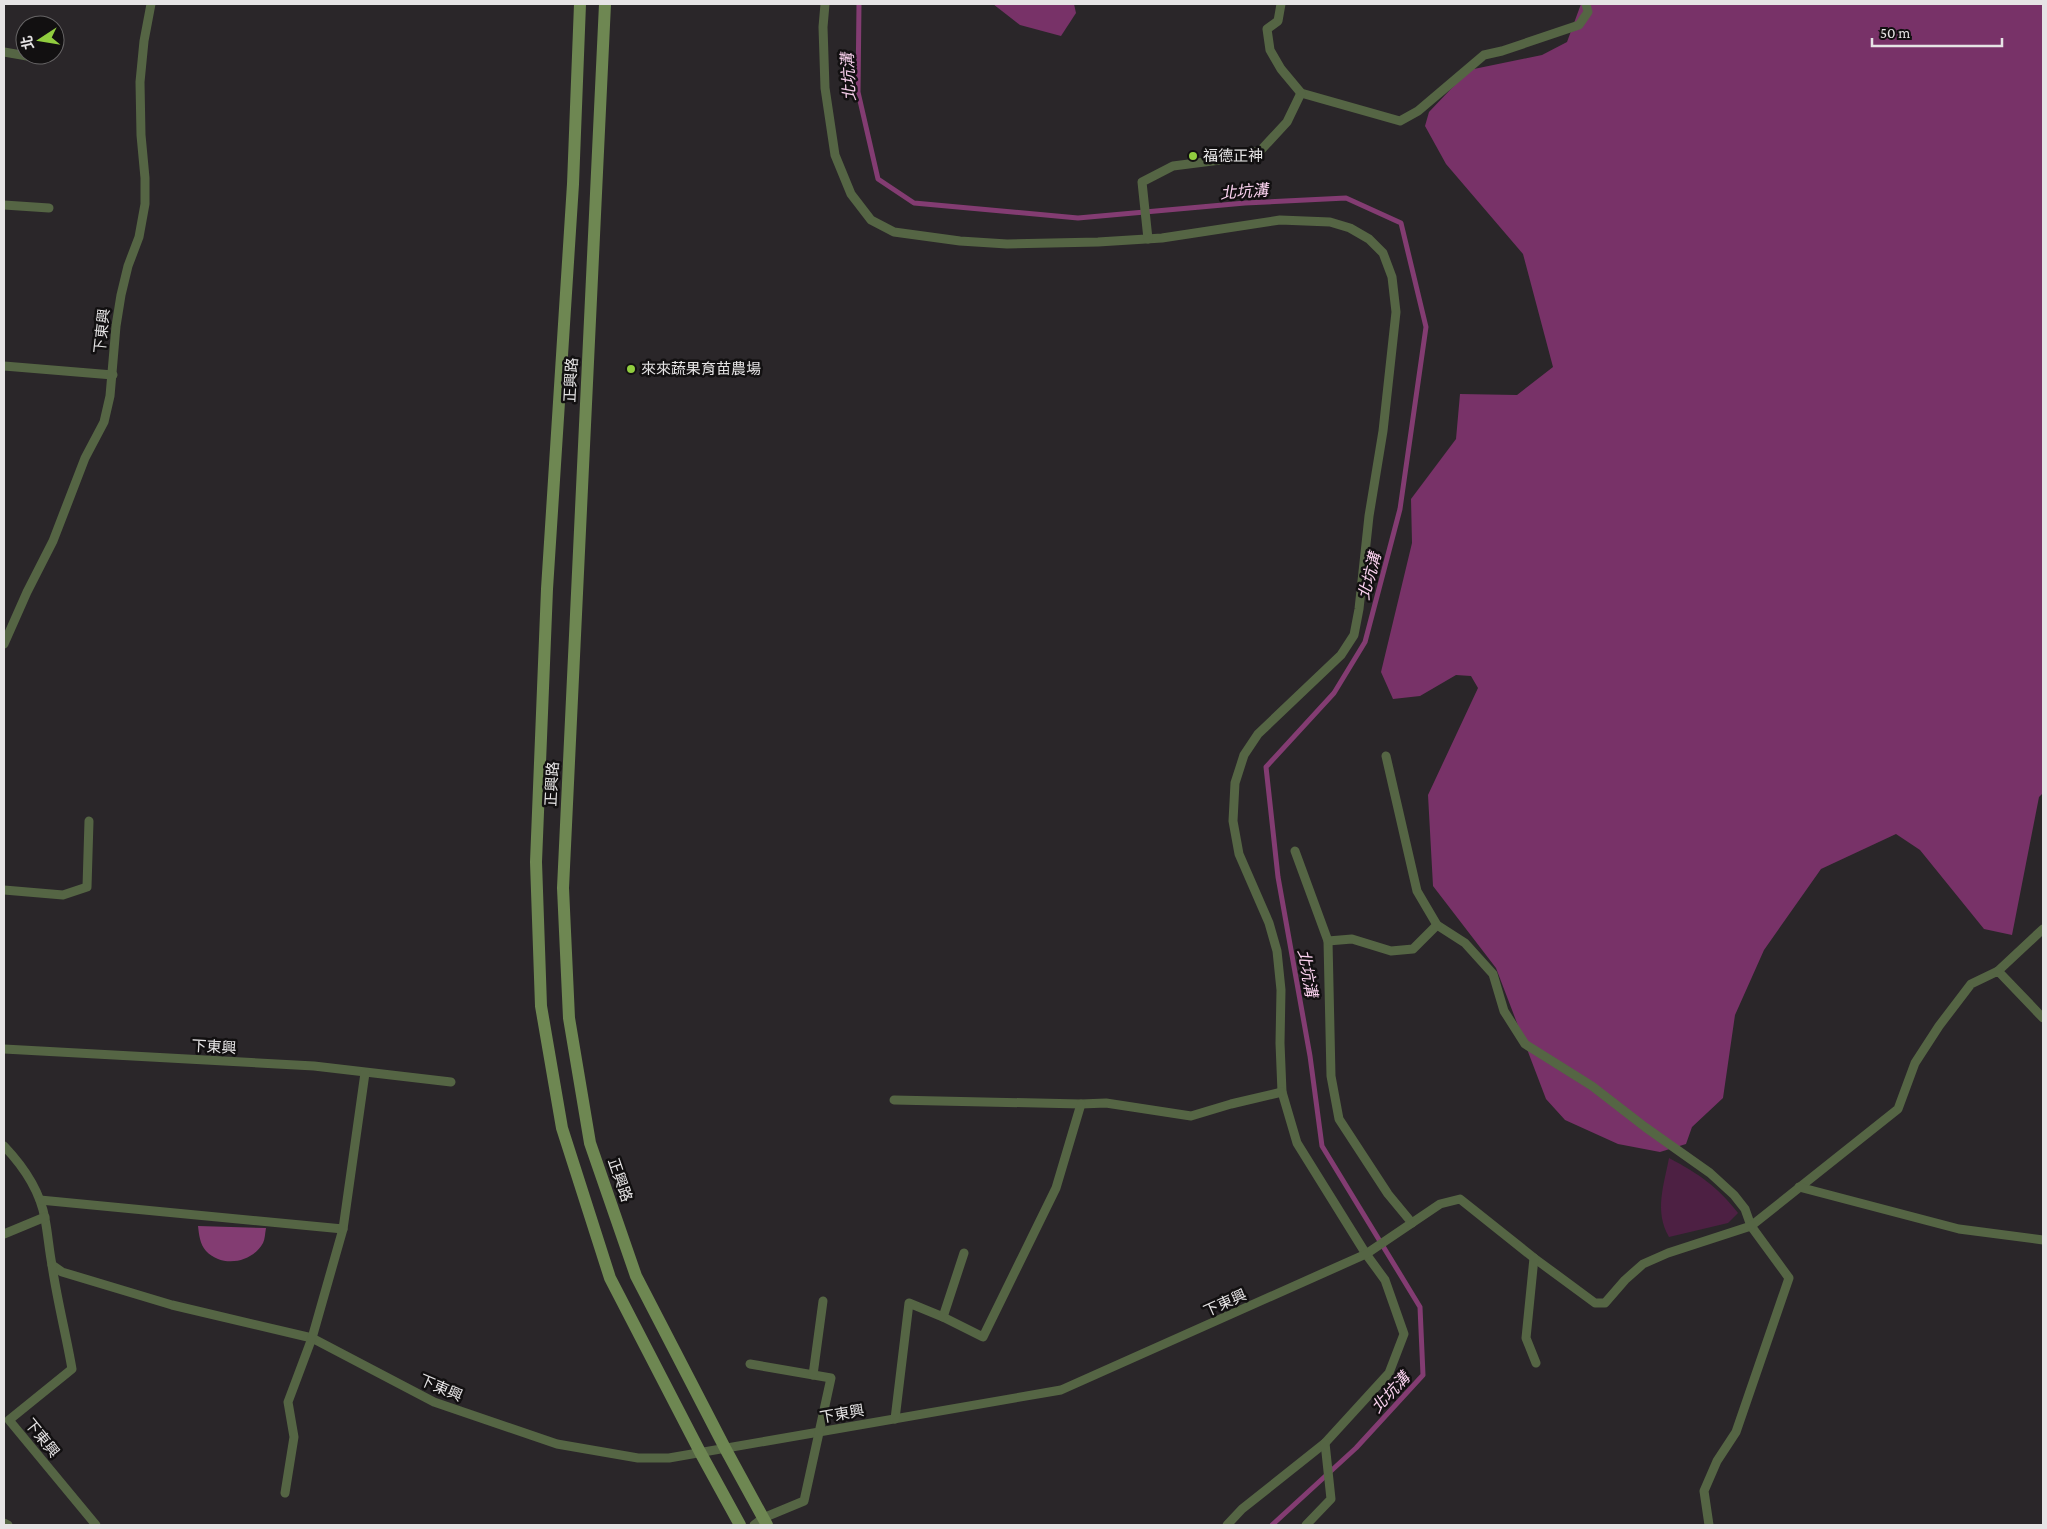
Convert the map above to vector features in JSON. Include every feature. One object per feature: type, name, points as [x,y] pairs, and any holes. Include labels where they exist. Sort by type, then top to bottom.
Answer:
[{"type":"main road","name":"正興路","points":[[580,4],[573,184],[547,589],[540,745],[536,862],[541,1006],[562,1128],[610,1278],[740,1525]]},
{"type":"main road","name":"正興路","points":[[605,4],[563,888],[568,1018],[590,1143],[636,1276],[762,1523]]},
{"type":"lane","name":"下東興","points":[[4,644],[27,592],[53,541],[85,458],[104,422],[113,375],[116,326],[121,295],[128,266],[139,237],[145,204],[145,178],[140,135],[140,82],[144,41],[151,4]]},
{"type":"lane","points":[[825,4],[823,27],[825,88],[835,155],[851,194],[871,220],[894,232],[997,244],[1098,242],[1148,238],[1280,220],[1330,222],[1350,228],[1369,239],[1382,253],[1392,276],[1396,312],[1394,332],[1383,431],[1369,516],[1354,635],[1340,655],[1258,734],[1244,755],[1235,783],[1233,821],[1239,854],[1269,923],[1277,951],[1280,990],[1282,1092],[1297,1143],[1385,1280],[1404,1334],[1389,1373],[1325,1443],[1242,1509],[1227,1525]]},
{"type":"lane","points":[[1281,4],[1278,20],[1267,29],[1270,50],[1281,69],[1301,93],[1400,121],[1418,111],[1484,55],[1579,26],[1588,12],[1586,4]]},
{"type":"lane","points":[[1148,238],[1142,182],[1173,166],[1236,158],[1261,150],[1287,122],[1301,93]]},
{"type":"lane","points":[[4,205],[49,208]]},
{"type":"lane","points":[[4,366],[113,375]]},
{"type":"lane","points":[[1386,756],[1417,891],[1437,925],[1465,943],[1493,974],[1504,1011],[1525,1044],[1592,1086],[1645,1127],[1710,1173],[1734,1195],[1745,1209],[1751,1226],[1789,1278],[1736,1432],[1717,1461],[1704,1491],[1709,1525]]},
{"type":"lane","points":[[4,890],[64,895],[87,887],[89,821]]},
{"type":"lane","points":[[1295,851],[1328,941],[1331,1076],[1339,1119],[1388,1194],[1412,1223]]},
{"type":"lane","points":[[1328,941],[1352,939],[1391,951],[1413,949],[1437,925]]},
{"type":"lane","points":[[1534,1258],[1595,1303],[1605,1303],[1625,1280],[1643,1264],[1668,1253],[1751,1226],[1898,1109],[1915,1062],[1971,984],[1998,971],[2043,929]]},
{"type":"lane","points":[[1998,971],[2043,1018]]},
{"type":"lane","name":"下東興","points":[[4,1049],[314,1066],[451,1082]]},
{"type":"lane","points":[[285,1493],[294,1437],[288,1402],[312,1338],[343,1229],[366,1073]]},
{"type":"lane","points":[[894,1100],[1081,1104],[1106,1102],[1191,1116],[1282,1092]]},
{"type":"lane","points":[[895,1419],[909,1303],[984,1337],[1056,1188],[1081,1104]]},
{"type":"lane","name":"下東興","points":[[4,1146],[29,1175],[40,1200],[45,1217],[57,1302],[67,1338],[72,1369],[9,1420],[96,1525]]},
{"type":"lane","points":[[1799,1188],[1959,1229],[2043,1240]]},
{"type":"lane","name":"下東興","points":[[52,1265],[62,1272],[172,1305],[312,1338],[434,1402],[557,1444],[638,1458],[669,1458],[700,1452],[726,1450],[1061,1390],[1368,1253],[1440,1204],[1460,1199],[1534,1258]]},
{"type":"lane","points":[[40,1200],[343,1229]]},
{"type":"lane","points":[[4,1234],[45,1217]]},
{"type":"lane","points":[[943,1317],[964,1253]]},
{"type":"lane","points":[[1534,1258],[1526,1338],[1536,1363]]},
{"type":"lane","points":[[813,1375],[823,1300]]},
{"type":"lane","points":[[750,1364],[831,1378],[804,1501],[762,1523]]},
{"type":"lane","points":[[1306,1525],[1331,1499],[1325,1443]]},
{"type":"lane","points":[[4,1523],[8,1525]]},
{"type":"shaded area","points":[[993,4],[1074,4],[1076,13],[1061,36],[1020,25]]},
{"type":"shaded area","points":[[1581,4],[2043,4],[2043,793],[2039,797],[2012,935],[1984,929],[1920,850],[1896,834],[1821,869],[1764,950],[1735,1015],[1723,1098],[1692,1127],[1686,1144],[1660,1152],[1618,1144],[1565,1120],[1546,1099],[1496,968],[1433,886],[1428,795],[1478,688],[1471,676],[1456,675],[1420,696],[1393,699],[1381,672],[1412,543],[1411,499],[1456,439],[1460,394],[1517,395],[1553,367],[1523,254],[1446,164],[1425,126],[1429,112],[1469,70],[1542,55],[1567,42]]},
{"type":"shaded area","points":[[1669,1158],[1707,1181],[1723,1195],[1738,1213],[1728,1223],[1669,1237],[1664,1227],[1661,1208]]},
{"type":"shaded area","points":[[198,1226],[266,1228],[264,1241],[258,1250],[244,1259],[228,1261],[220,1260],[206,1251],[199,1236]]},
{"type":"waterway","name":"北坑溝","points":[[859,4],[858,92],[878,179],[914,203],[1078,218],[1245,203],[1346,198],[1401,223],[1426,327],[1400,509],[1365,642],[1334,693],[1266,767],[1278,877],[1310,1056],[1322,1146],[1420,1307],[1423,1375],[1356,1448],[1272,1525]]},
{"type":"place","name":"福德正神","points":[[1193,156]]},
{"type":"place","name":"來來蔬果育苗農場","points":[[631,369]]}]
